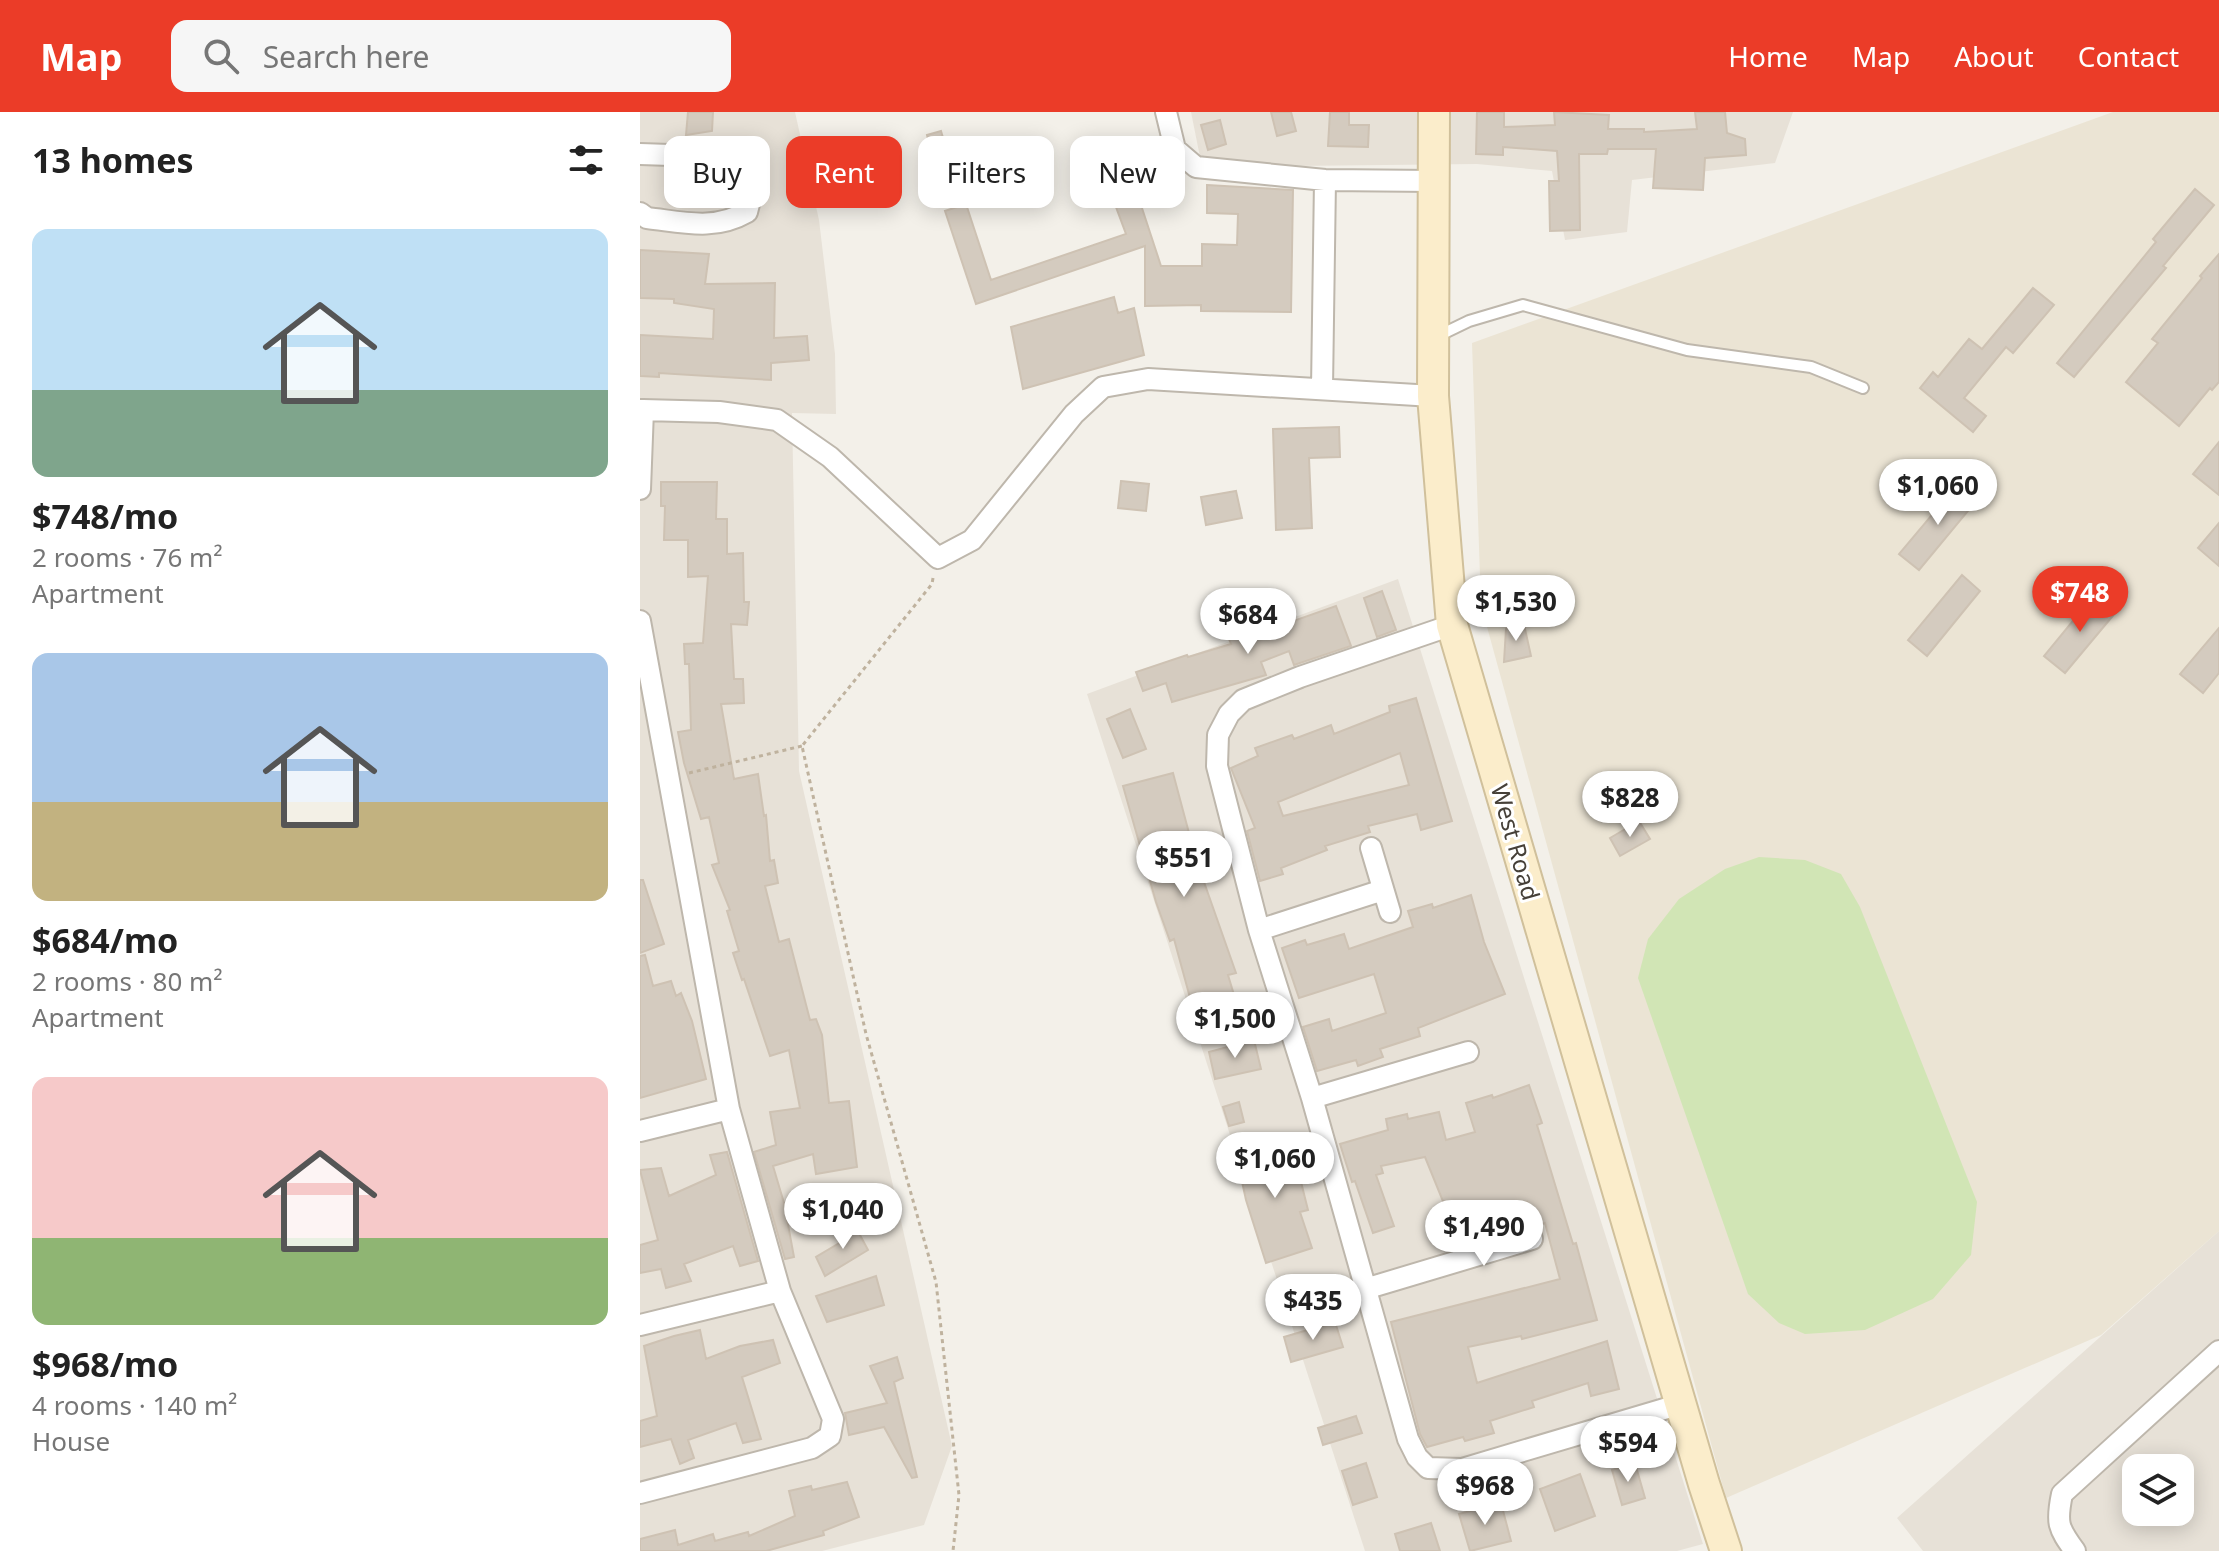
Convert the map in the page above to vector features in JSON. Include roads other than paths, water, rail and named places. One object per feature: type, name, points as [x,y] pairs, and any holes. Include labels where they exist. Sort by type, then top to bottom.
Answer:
[{"type":"street","points":[[1166,112],[1175,149],[1196,167],[1325,180],[1434,181]]},
{"type":"street","name":"West Road","points":[[1434,112],[1433,396],[1452,625],[1726,1551]]},
{"type":"street","points":[[640,154],[731,157],[746,169],[753,188],[747,212],[731,221],[704,225],[647,218],[640,213]]},
{"type":"street","points":[[1322,389],[1325,180]]},
{"type":"street","points":[[640,489],[642,410],[719,412],[777,420],[830,457],[938,558],[972,540],[1074,414],[1103,387],[1148,379],[1433,396]]},
{"type":"street","points":[[640,621],[729,1109],[780,1291],[833,1419],[830,1436],[812,1448],[640,1493]]},
{"type":"street","points":[[1452,625],[1243,700],[1229,714],[1218,735],[1217,766],[1259,930],[1312,1098],[1408,1439],[1417,1457],[1428,1468],[1462,1469],[1681,1404]]},
{"type":"street","points":[[1371,848],[1390,912]]},
{"type":"street","points":[[1259,930],[1383,890]]},
{"type":"street","points":[[1312,1098],[1468,1052]]},
{"type":"street","points":[[640,1131],[729,1109]]},
{"type":"street","points":[[1365,1289],[1532,1239]]},
{"type":"street","points":[[640,1325],[780,1291]]},
{"type":"street","points":[[2075,1551],[2059,1530],[2062,1494],[2219,1351]]},
{"type":"lane","points":[[1435,337],[1469,321],[1523,305],[1687,350],[1811,367],[1863,388]]}]
